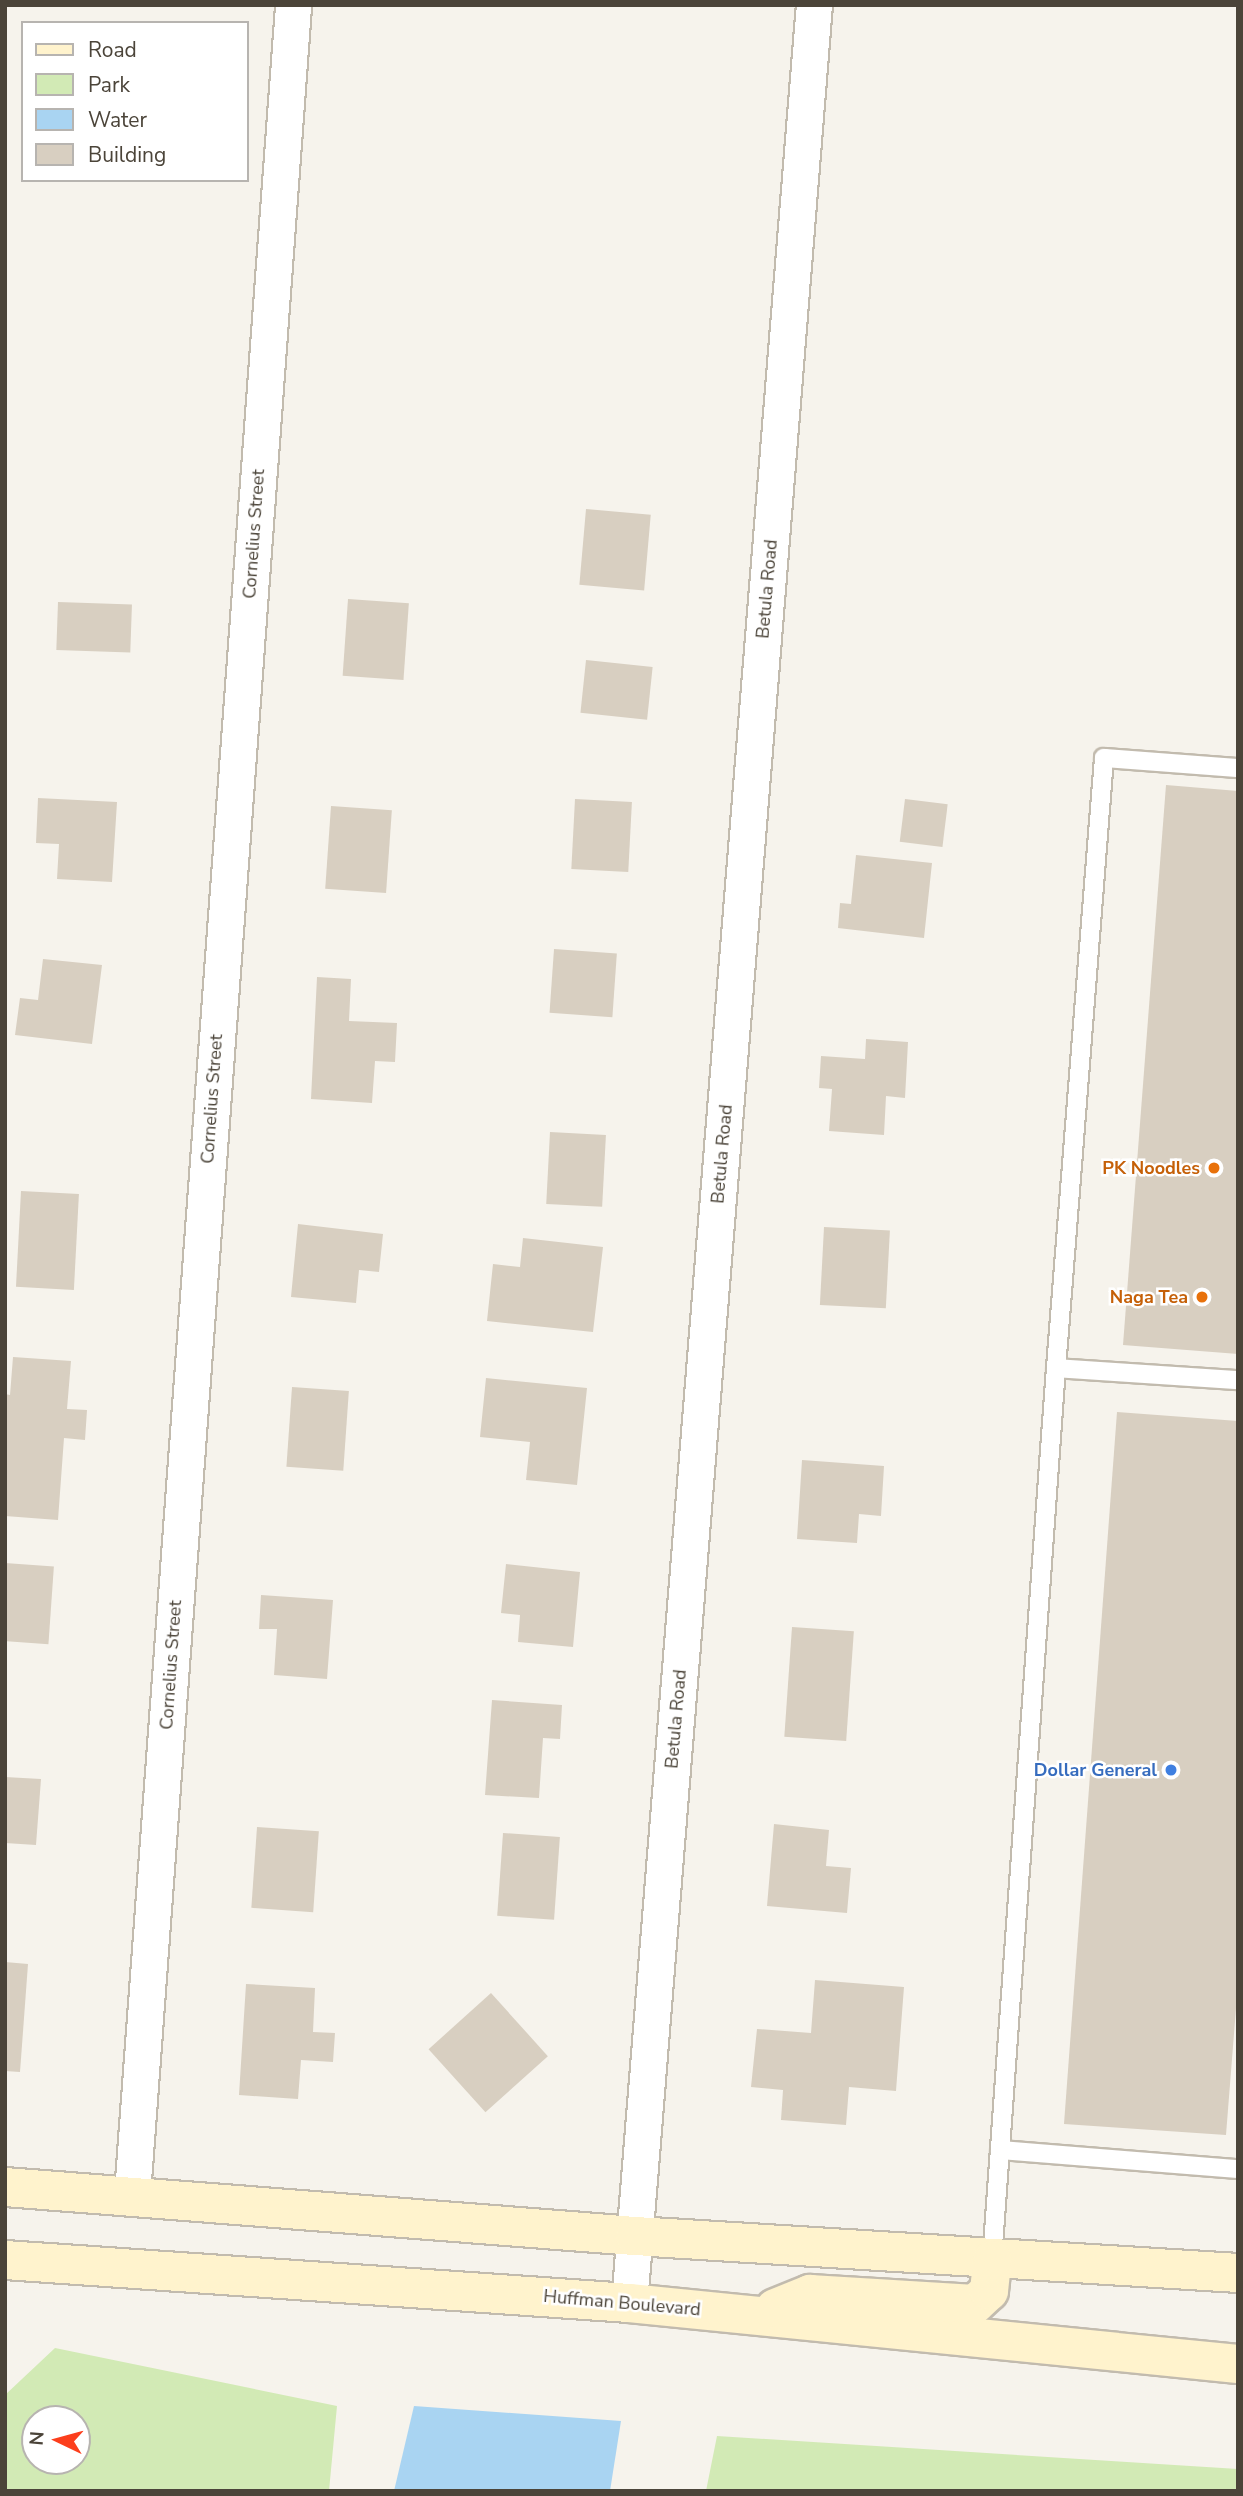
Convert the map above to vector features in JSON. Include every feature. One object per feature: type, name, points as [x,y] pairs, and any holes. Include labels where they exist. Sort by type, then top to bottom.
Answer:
[{"type":"street","name":"Cornelius Street","points":[[132,2193],[293,5]]},
{"type":"street","name":"Betula Road","points":[[629,2303],[814,5]]},
{"type":"street","points":[[5,2187],[132,2193],[635,2236],[1238,2273]]},
{"type":"street","name":"Huffman Boulevard","points":[[5,2260],[629,2303],[1238,2364]]},
{"type":"street","points":[[756,2315],[810,2294],[975,2304],[989,2291],[992,2260]]},
{"type":"lane","points":[[992,2260],[1056,1368],[1104,758],[1238,768]]},
{"type":"lane","points":[[1056,1368],[1238,1380]]},
{"type":"lane","points":[[1000,2150],[1238,2169]]},
{"type":"green space","points":[[55,2348],[337,2406],[329,2491],[5,2491],[5,2395]]},
{"type":"green space","points":[[717,2436],[1238,2469],[1238,2491],[706,2491]]},
{"type":"water","points":[[414,2406],[621,2421],[610,2491],[394,2491]]},
{"type":"building","points":[[586,509],[651,515],[644,590],[579,585]]},
{"type":"building","points":[[348,599],[409,603],[403,680],[343,676]]},
{"type":"building","points":[[58,602],[132,605],[130,653],[56,650]]},
{"type":"building","points":[[586,660],[653,667],[647,720],[580,713]]},
{"type":"building","points":[[1166,785],[1238,791],[1238,1354],[1123,1345]]},
{"type":"building","points":[[38,798],[117,802],[112,882],[57,879],[59,844],[36,843]]},
{"type":"building","points":[[575,799],[632,802],[628,872],[571,869]]},
{"type":"building","points":[[905,799],[948,804],[942,847],[900,842]]},
{"type":"building","points":[[331,806],[392,810],[386,893],[325,889]]},
{"type":"building","points":[[856,855],[932,863],[924,938],[838,928],[840,903],[851,904]]},
{"type":"building","points":[[554,949],[617,953],[612,1017],[550,1013]]},
{"type":"building","points":[[43,959],[102,965],[92,1044],[15,1035],[20,998],[38,1000]]},
{"type":"building","points":[[317,977],[351,979],[349,1021],[397,1023],[395,1062],[375,1061],[372,1103],[311,1099]]},
{"type":"building","points":[[866,1039],[908,1042],[905,1098],[886,1096],[884,1135],[829,1131],[832,1089],[819,1088],[821,1056],[865,1059]]},
{"type":"building","points":[[550,1132],[606,1135],[602,1207],[546,1204]]},
{"type":"building","points":[[21,1191],[79,1194],[74,1290],[16,1287]]},
{"type":"building","points":[[298,1224],[383,1234],[379,1272],[359,1270],[356,1303],[291,1297]]},
{"type":"building","points":[[824,1227],[890,1230],[886,1308],[820,1305]]},
{"type":"building","points":[[523,1238],[603,1247],[593,1332],[487,1321],[493,1264],[520,1267]]},
{"type":"building","points":[[13,1357],[71,1361],[67,1409],[87,1410],[85,1440],[64,1438],[58,1520],[5,1516],[5,1394],[10,1395]]},
{"type":"building","points":[[486,1378],[587,1388],[577,1485],[526,1480],[530,1442],[480,1437]]},
{"type":"building","points":[[292,1387],[349,1391],[343,1471],[286,1467]]},
{"type":"building","points":[[1117,1412],[1238,1421],[1238,1983],[1226,2135],[1064,2124]]},
{"type":"building","points":[[802,1460],[884,1466],[881,1516],[859,1514],[857,1543],[797,1539]]},
{"type":"building","points":[[5,1563],[54,1566],[48,1644],[5,1641]]},
{"type":"building","points":[[506,1564],[580,1572],[573,1647],[518,1642],[520,1615],[501,1613]]},
{"type":"building","points":[[261,1595],[333,1600],[327,1679],[274,1675],[277,1629],[259,1629]]},
{"type":"building","points":[[792,1627],[854,1631],[846,1741],[784,1737]]},
{"type":"building","points":[[492,1700],[562,1705],[560,1739],[543,1738],[539,1798],[485,1795]]},
{"type":"building","points":[[5,1777],[41,1779],[36,1845],[5,1843]]},
{"type":"building","points":[[774,1824],[829,1830],[826,1866],[851,1868],[847,1913],[767,1906]]},
{"type":"building","points":[[257,1827],[319,1831],[313,1912],[251,1908]]},
{"type":"building","points":[[503,1833],[560,1837],[554,1920],[497,1916]]},
{"type":"building","points":[[5,1962],[28,1964],[20,2072],[5,2071]]},
{"type":"building","points":[[815,1980],[904,1987],[896,2091],[849,2087],[846,2125],[781,2120],[783,2090],[751,2087],[757,2029],[811,2033]]},
{"type":"building","points":[[246,1984],[315,1988],[313,2032],[335,2033],[333,2062],[301,2060],[298,2099],[239,2095]]},
{"type":"building","points":[[491,1993],[548,2056],[485,2112],[429,2049]]},
{"type":"place","name":"PK Noodles","points":[[1214,1168]]},
{"type":"place","name":"Naga Tea","points":[[1202,1297]]},
{"type":"place","name":"Dollar General","points":[[1171,1770]]}]
